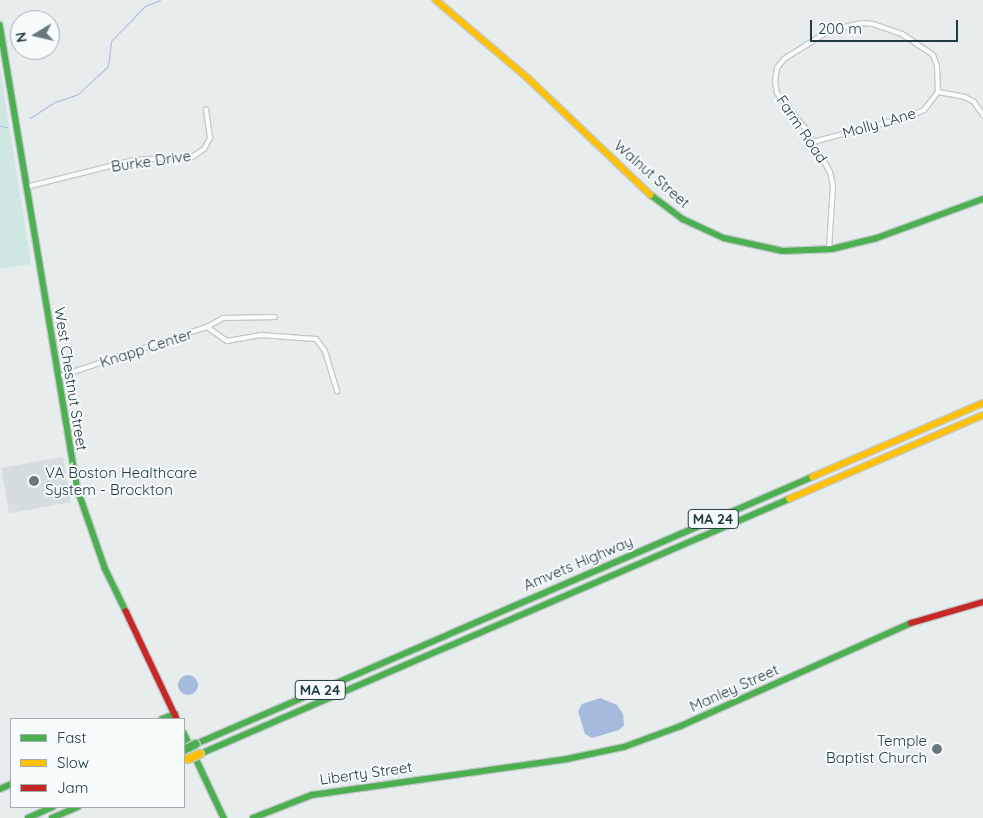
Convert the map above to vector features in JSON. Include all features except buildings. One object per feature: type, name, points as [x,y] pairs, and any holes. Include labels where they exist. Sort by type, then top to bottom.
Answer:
[{"type":"main road","name":"Walnut Street","points":[[436,0],[529,79],[642,188],[682,219],[716,236],[752,246],[793,252],[829,249],[877,238],[983,198]]},
{"type":"main road","name":"West Chestnut Street","points":[[0,24],[74,475],[89,528],[176,716]]},
{"type":"main road","name":"Amvets Highway","points":[[185,750],[983,403]]},
{"type":"main road","name":"Amvets Highway","points":[[186,760],[983,415]]},
{"type":"main road","name":"Manley Street","points":[[487,770],[587,755],[646,740],[902,627],[983,602]]},
{"type":"main road","points":[[185,735],[224,818]]},
{"type":"main road","name":"Liberty Street","points":[[253,818],[307,796],[487,770]]},
{"type":"main road","points":[[28,818],[51,808]]},
{"type":"main road","points":[[52,818],[76,808]]},
{"type":"street","name":"Farm Road","points":[[829,249],[833,185],[830,172],[812,142],[777,93],[775,82],[778,68],[784,59],[829,31],[862,23],[902,34],[933,55],[937,66],[938,92]]},
{"type":"street","points":[[938,92],[964,97],[974,102],[983,115]]},
{"type":"street","name":"Molly LAne","points":[[812,142],[907,117],[924,110],[938,92]]},
{"type":"street","name":"Burke Drive","points":[[26,187],[134,160],[192,157],[204,149],[210,138],[206,109]]},
{"type":"street","name":"Knapp Center","points":[[57,377],[207,327],[226,317],[275,317]]},
{"type":"street","points":[[207,327],[227,341],[260,335],[316,339],[325,351],[337,391]]},
{"type":"shaded area","name":"VA Boston Healthcare System - Brockton","points":[[63,457],[71,502],[9,513],[1,468]]},
{"type":"green space","points":[[0,68],[31,264],[0,269]]},
{"type":"water","points":[[184,675],[192,675],[198,681],[198,689],[192,695],[184,695],[178,689],[178,681]]},
{"type":"water","points":[[600,698],[617,705],[623,714],[624,725],[619,730],[592,738],[585,734],[578,711],[582,704]]},
{"type":"waterway","points":[[30,118],[55,102],[78,94],[108,66],[111,41],[145,6],[160,0]]},
{"type":"waterway","points":[[0,126],[7,127]]},
{"type":"traffic: fast","points":[[0,25],[77,487],[105,568],[126,611]]},
{"type":"traffic: fast","points":[[651,195],[683,219],[724,238],[783,251],[832,249],[877,238],[983,199]]},
{"type":"traffic: fast","points":[[196,744],[812,477]]},
{"type":"traffic: fast","points":[[200,754],[789,499]]},
{"type":"traffic: fast","points":[[253,818],[312,795],[567,759],[624,747],[681,726],[911,623]]},
{"type":"traffic: fast","points":[[165,718],[175,714]]},
{"type":"traffic: fast","points":[[185,735],[224,818]]},
{"type":"traffic: fast","points":[[185,750],[196,744]]},
{"type":"traffic: fast","points":[[0,789],[10,784]]},
{"type":"traffic: fast","points":[[28,818],[51,808]]},
{"type":"traffic: fast","points":[[52,818],[76,808]]},
{"type":"traffic: slow","points":[[436,0],[529,79],[651,195]]},
{"type":"traffic: slow","points":[[812,477],[983,403]]},
{"type":"traffic: slow","points":[[789,499],[983,415]]},
{"type":"traffic: slow","points":[[188,759],[200,754]]},
{"type":"traffic: jam","points":[[911,623],[983,602]]},
{"type":"traffic: jam","points":[[126,611],[177,718]]},
{"type":"place","name":"VA Boston Healthcare System - Brockton","points":[[34,481]]},
{"type":"place","name":"Temple Baptist Church","points":[[937,749]]}]
